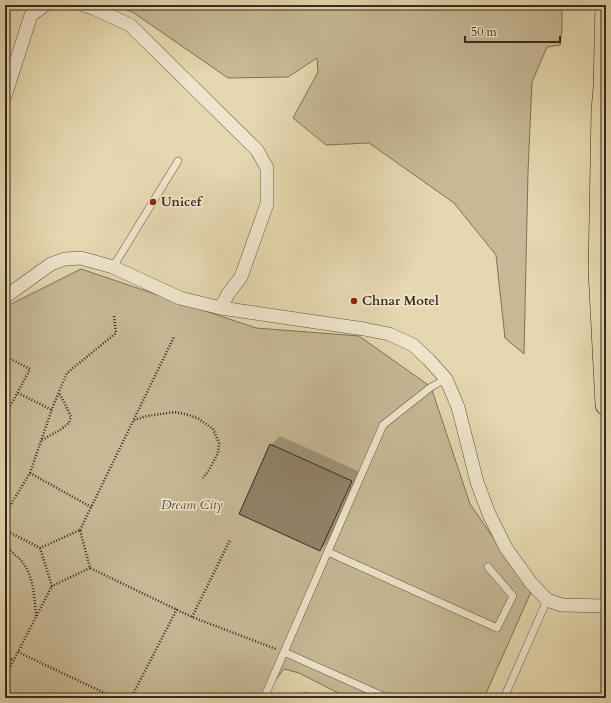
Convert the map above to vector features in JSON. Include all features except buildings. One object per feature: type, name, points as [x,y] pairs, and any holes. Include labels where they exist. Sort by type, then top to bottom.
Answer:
[{"type":"main road","points":[[606,5],[602,110],[599,271],[606,405]]},
{"type":"street","points":[[5,96],[31,15],[46,5]]},
{"type":"street","points":[[83,5],[130,25],[257,150],[267,168],[267,204],[241,277],[228,294],[221,308]]},
{"type":"street","points":[[5,296],[51,264],[65,259],[81,258],[114,267],[180,298],[221,308],[364,328],[389,334],[413,345],[446,379],[458,407],[477,482],[489,514],[506,548],[531,583],[547,600],[562,605],[606,606]]},
{"type":"lane","points":[[114,267],[178,161]]},
{"type":"lane","points":[[264,698],[383,425],[430,387],[446,379]]},
{"type":"lane","points":[[328,552],[497,628],[514,596],[488,567]]},
{"type":"lane","points":[[504,698],[547,600]]},
{"type":"lane","points":[[284,652],[387,698]]},
{"type":"path","points":[[5,514],[30,473],[52,410],[67,373],[116,333],[114,316]]},
{"type":"path","points":[[40,548],[80,530],[174,337]]},
{"type":"path","points":[[5,356],[30,369],[5,416]]},
{"type":"path","points":[[18,393],[52,410]]},
{"type":"path","points":[[42,440],[69,423],[71,417],[59,393]]},
{"type":"path","points":[[134,420],[147,416],[175,412],[199,419],[213,429],[219,443],[218,453],[203,478]]},
{"type":"path","points":[[30,473],[91,507]]},
{"type":"path","points":[[5,530],[40,548],[52,586]]},
{"type":"path","points":[[80,530],[90,568]]},
{"type":"path","points":[[192,617],[230,540]]},
{"type":"path","points":[[5,548],[8,548],[21,559],[29,573],[34,592],[36,616]]},
{"type":"path","points":[[5,678],[52,586],[90,568]]},
{"type":"path","points":[[90,568],[192,617],[284,652]]},
{"type":"path","points":[[130,698],[177,609]]},
{"type":"path","points":[[18,652],[115,698]]},
{"type":"path","points":[[5,660],[15,659]]},
{"type":"green space","points":[[116,5],[562,5],[562,30],[560,45],[547,47],[532,82],[528,172],[524,354],[505,338],[496,255],[454,203],[369,143],[326,145],[293,118],[318,72],[317,58],[288,77],[228,78],[134,13]]},
{"type":"green space","name":"Dream City","points":[[81,269],[256,328],[359,336],[431,387],[470,504],[531,592],[484,698],[348,698],[299,673],[284,669],[270,687],[265,698],[5,698],[5,309],[11,304]]},
{"type":"waterway","points":[[523,5],[578,5]]},
{"type":"place","name":"Unicef","points":[[153,202]]},
{"type":"place","name":"Chnar Motel","points":[[354,301]]}]
